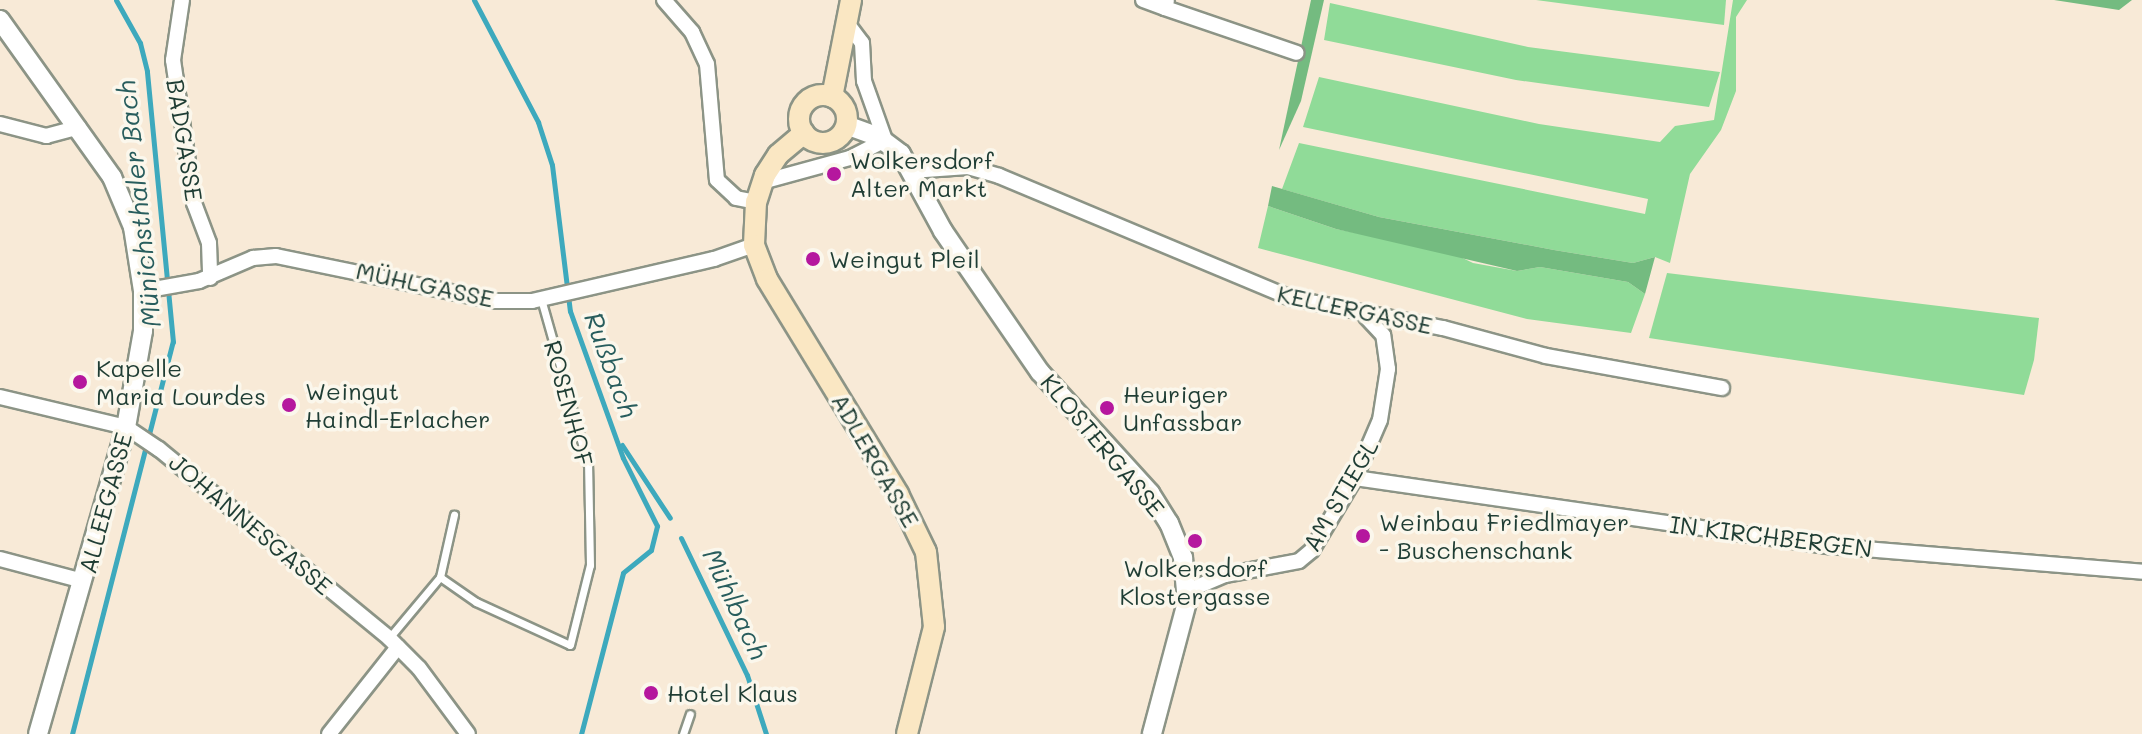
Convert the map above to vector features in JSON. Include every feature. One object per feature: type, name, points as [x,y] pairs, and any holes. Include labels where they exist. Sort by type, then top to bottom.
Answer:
[{"type":"main road","points":[[832,97],[851,0]]},
{"type":"main road","points":[[814,97],[832,97],[846,111],[846,125],[828,143],[804,133],[799,122],[804,104],[814,97]]},
{"type":"main road","name":"ADLERGASSE","points":[[804,133],[778,155],[762,182],[756,202],[754,245],[767,279],[898,494],[926,552],[934,627],[907,734]]},
{"type":"street","name":"BADGASSE","points":[[182,0],[173,60],[194,203],[209,243],[210,278]]},
{"type":"street","points":[[664,0],[692,32],[707,64],[717,180],[736,198],[756,202]]},
{"type":"street","points":[[1143,0],[1166,4],[1297,53]]},
{"type":"street","name":"ALLEEGASSE","points":[[0,20],[79,127],[124,201],[151,290],[143,331],[133,431],[83,581],[38,734]]},
{"type":"street","points":[[762,182],[850,158],[885,140],[864,81],[862,43],[846,22]]},
{"type":"street","points":[[0,124],[46,136],[79,127]]},
{"type":"street","name":"KLOSTERGASSE","points":[[846,125],[885,140],[911,171],[943,231],[1040,372],[1160,507],[1183,558],[1187,591],[1177,651],[1152,734]]},
{"type":"street","name":"KELLERGASSE","points":[[911,171],[968,167],[999,176],[1242,281],[1366,317],[1379,314],[1546,356],[1722,388]]},
{"type":"street","name":"MÜHLGASSE","points":[[151,290],[210,278],[253,258],[276,256],[495,301],[544,299],[578,288],[714,259],[754,245]]},
{"type":"street","name":"AM STIEGL","points":[[1187,591],[1225,575],[1303,559],[1355,478],[1380,420],[1388,369],[1383,335],[1366,317]]},
{"type":"street","name":"JOHANNESGASSE","points":[[0,397],[133,431],[159,449],[393,642],[468,734]]},
{"type":"street","name":"IN KIRCHBERGEN","points":[[1355,478],[1829,546],[2142,572]]},
{"type":"street","points":[[0,559],[83,581]]},
{"type":"street","points":[[329,734],[393,642]]},
{"type":"lane","name":"ROSENHOF","points":[[440,577],[476,602],[570,645],[590,565],[588,465],[544,299]]},
{"type":"lane","points":[[393,642],[440,577],[454,515]]},
{"type":"lane","points":[[683,734],[690,714]]},
{"type":"green space","points":[[1311,0],[1324,0],[1301,101],[1279,150]]},
{"type":"green space","points":[[1536,0],[1726,0],[1724,25]]},
{"type":"green space","points":[[1733,0],[1747,0],[1736,17],[1736,91],[1721,130],[1690,174],[1670,263],[1655,257],[1633,263],[1379,217],[1282,189],[1299,143],[1645,214],[1648,199],[1303,127],[1319,77],[1539,124],[1660,142],[1675,126],[1714,120]]},
{"type":"green space","points":[[2054,0],[2132,0],[2119,10]]},
{"type":"green space","points":[[1330,3],[1528,47],[1720,72],[1709,107],[1516,80],[1324,40]]},
{"type":"green space","points":[[1272,186],[1379,217],[1554,250],[1633,263],[1655,257],[1645,294],[1628,282],[1540,267],[1517,271],[1336,229],[1268,206]]},
{"type":"green space","points":[[1268,206],[1336,229],[1448,251],[1473,263],[1517,271],[1540,267],[1628,282],[1645,294],[1631,333],[1527,319],[1258,248]]},
{"type":"green space","points":[[1667,273],[2039,318],[2034,360],[2024,395],[1649,338]]},
{"type":"waterway","name":"Münichsthaler Bach","points":[[72,734],[173,342],[147,71],[140,43],[116,0]]},
{"type":"waterway","name":"Rußbach","points":[[474,0],[538,122],[552,165],[570,311],[623,458],[657,526],[651,550],[623,573],[581,734]]},
{"type":"waterway","name":"Mühlbach","points":[[622,445],[670,518]]},
{"type":"waterway","name":"Mühlbach","points":[[681,538],[747,675],[766,734]]},
{"type":"place","name":"Wolkersdorf Alter Markt","points":[[834,174]]},
{"type":"place","name":"Weingut Pleil","points":[[813,259]]},
{"type":"place","name":"Kapelle Maria Lourdes","points":[[80,382]]},
{"type":"place","name":"Weingut Haindl-Erlacher","points":[[289,405]]},
{"type":"place","name":"Heuriger Unfassbar","points":[[1107,408]]},
{"type":"place","name":"Weinbau Friedlmayer - Buschenschank","points":[[1363,536]]},
{"type":"place","name":"Wolkersdorf Klostergasse","points":[[1195,541]]},
{"type":"place","name":"Hotel Klaus","points":[[651,693]]}]
